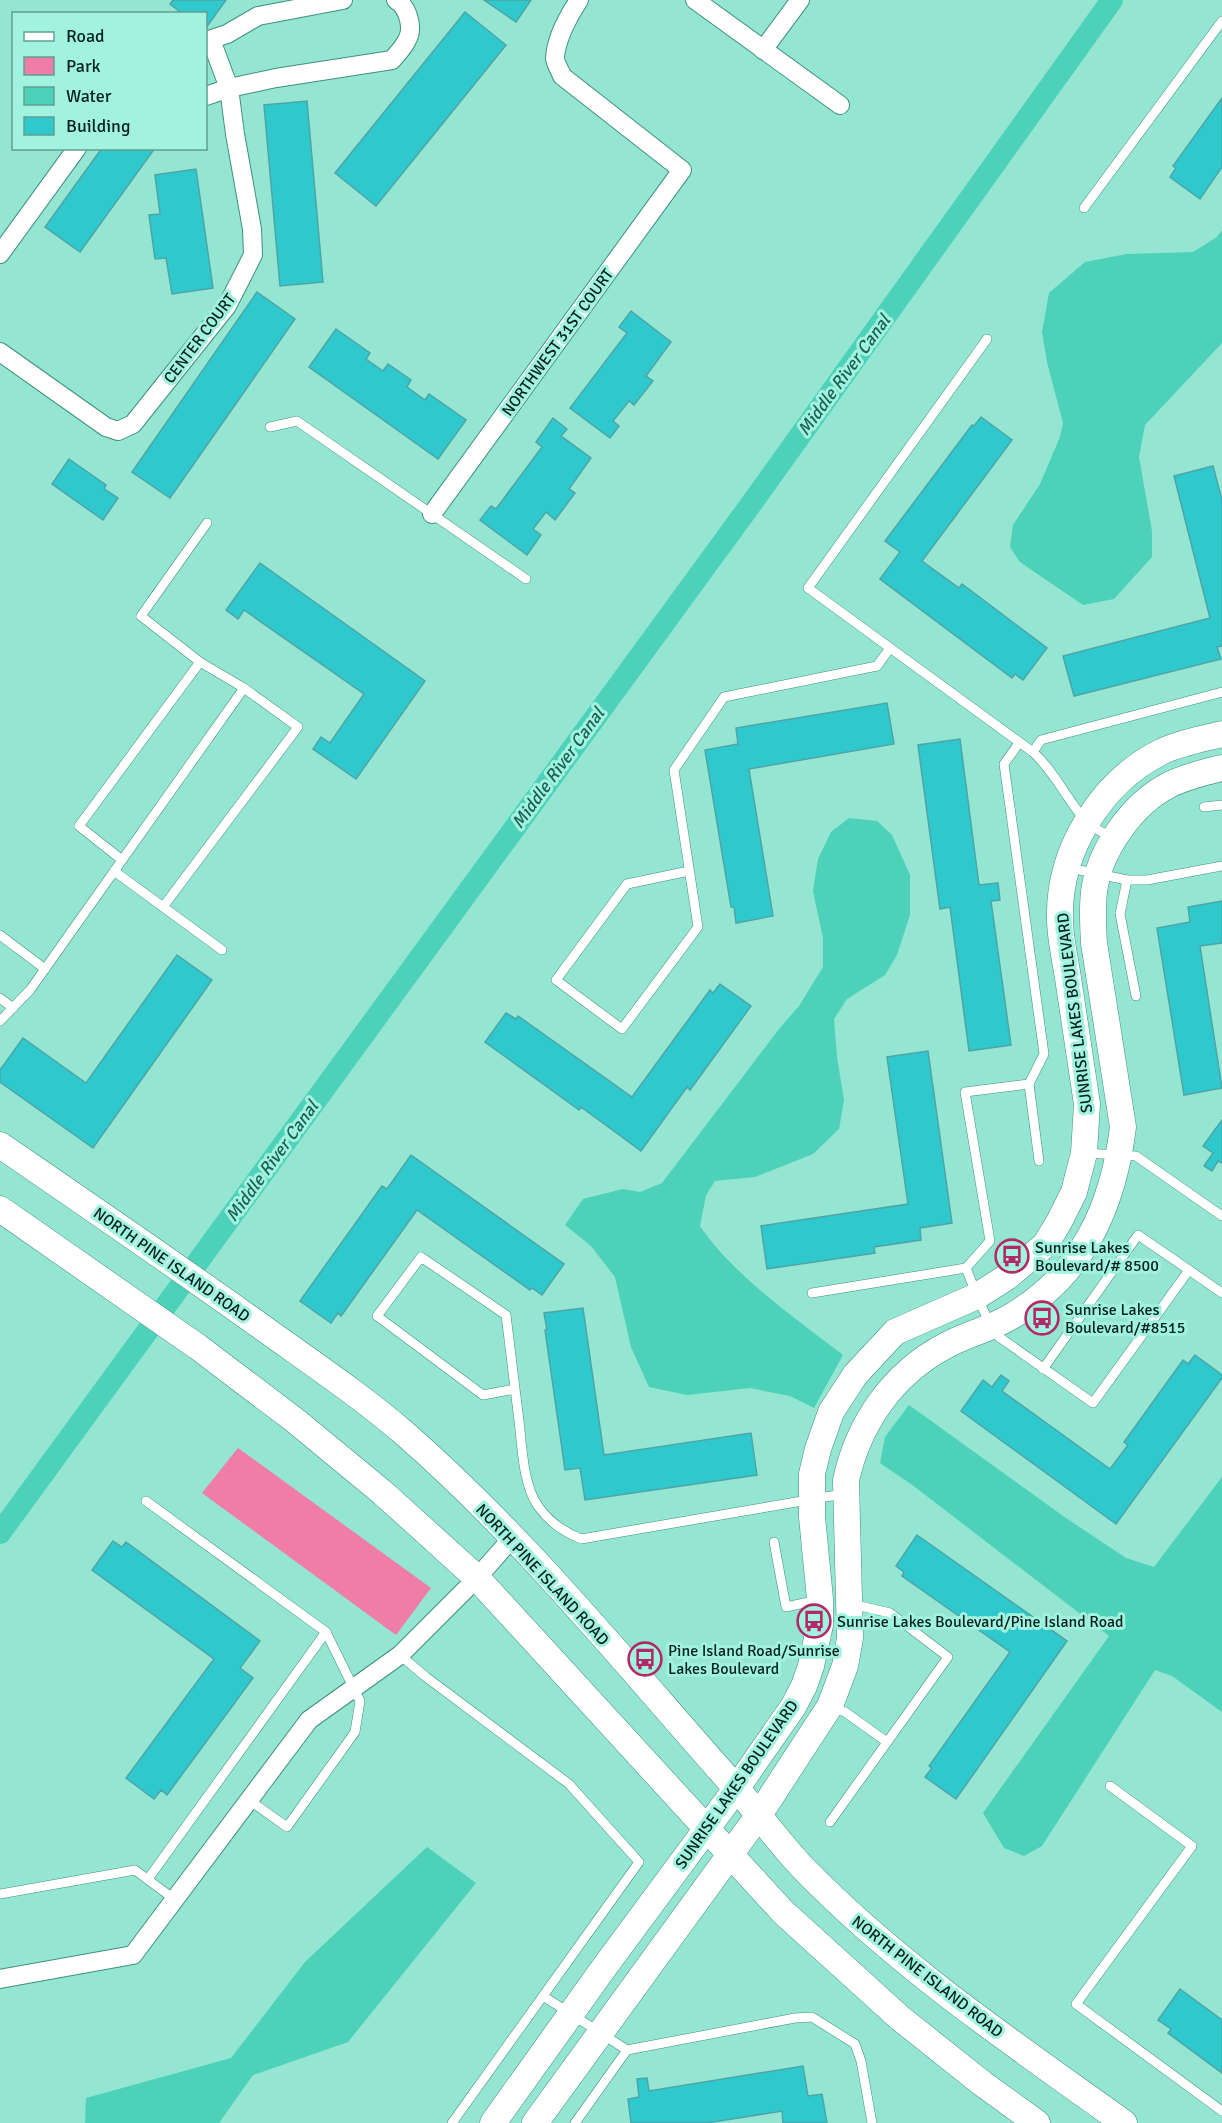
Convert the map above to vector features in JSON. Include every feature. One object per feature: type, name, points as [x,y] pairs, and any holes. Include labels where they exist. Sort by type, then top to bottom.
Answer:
[{"type":"street","name":"CENTER COURT","points":[[0,352],[105,427],[118,431],[133,424],[227,306],[253,255],[252,229],[235,134],[230,88],[208,41],[227,34],[258,16],[344,0]]},
{"type":"street","points":[[207,96],[276,78],[392,60],[409,38],[409,16],[401,3],[396,0]]},
{"type":"street","name":"NORTHWEST 31ST COURT","points":[[432,514],[681,170],[562,76],[555,59],[560,39],[579,0]]},
{"type":"street","points":[[695,0],[840,105]]},
{"type":"street","points":[[763,50],[800,0]]},
{"type":"street","points":[[0,254],[75,150]]},
{"type":"street","name":"SUNRISE LAKES BOULEVARD","points":[[493,2123],[570,2014],[736,1789],[793,1707],[804,1686],[820,1625],[820,1599],[812,1517],[812,1474],[831,1412],[855,1375],[895,1332],[977,1296],[1007,1277],[1045,1245],[1059,1222],[1074,1192],[1084,1153],[1087,1104],[1060,919],[1063,885],[1071,853],[1100,802],[1137,766],[1162,751],[1222,734]]},
{"type":"street","name":"SUNRISE LAKES BOULEVARD","points":[[535,2123],[759,1815],[830,1706],[847,1657],[850,1638],[846,1480],[862,1429],[884,1396],[912,1367],[937,1351],[1012,1316],[1040,1295],[1071,1265],[1087,1244],[1109,1196],[1123,1127],[1094,943],[1094,890],[1098,874],[1113,838],[1148,799],[1169,785],[1222,768]]},
{"type":"street","name":"NORTH PINE ISLAND ROAD","points":[[0,1145],[331,1376],[403,1432],[513,1537],[759,1815],[802,1868],[853,1917],[905,1962],[997,2032],[1124,2123]]},
{"type":"street","points":[[0,1209],[198,1347],[297,1422],[383,1493],[477,1578],[783,1912],[900,2018],[983,2084],[1037,2123]]},
{"type":"street","points":[[0,1979],[133,1955],[309,1720],[400,1655],[477,1578],[513,1537]]},
{"type":"lane","points":[[1084,208],[1222,21]]},
{"type":"lane","points":[[987,339],[808,588],[1033,752],[1046,764],[1060,788],[1087,822],[1113,838]]},
{"type":"lane","points":[[270,427],[297,421],[526,579]]},
{"type":"lane","points":[[163,907],[298,727],[244,688],[200,662],[141,616],[207,523]]},
{"type":"lane","points":[[689,871],[627,884],[556,980],[622,1029],[698,927],[674,770],[724,698],[877,666],[890,648]]},
{"type":"lane","points":[[122,860],[79,826],[200,662]]},
{"type":"lane","points":[[0,1021],[30,990],[244,688]]},
{"type":"lane","points":[[1033,752],[1041,740],[1222,692]]},
{"type":"lane","points":[[1019,742],[1004,764],[1044,1054],[1029,1084],[1039,1161]]},
{"type":"lane","points":[[1204,807],[1222,805]]},
{"type":"lane","points":[[1067,867],[1127,880],[1147,880],[1222,866]]},
{"type":"lane","points":[[114,871],[222,950]]},
{"type":"lane","points":[[1127,880],[1120,914],[1136,996]]},
{"type":"lane","points":[[0,935],[45,969]]},
{"type":"lane","points":[[0,998],[13,1008]]},
{"type":"lane","points":[[812,1293],[966,1268],[990,1241],[965,1092],[1029,1084]]},
{"type":"lane","points":[[1084,1153],[1136,1156],[1222,1216]]},
{"type":"lane","points":[[1043,1369],[1138,1235],[1222,1293]]},
{"type":"lane","points":[[515,1389],[483,1395],[377,1316],[421,1257],[506,1315],[526,1476],[536,1505],[550,1521],[566,1533],[581,1539],[846,1494]]},
{"type":"lane","points":[[966,1268],[991,1327],[999,1337],[1093,1403],[1189,1270]]},
{"type":"lane","points":[[146,1501],[326,1632],[360,1701],[356,1732],[287,1827],[249,1800]]},
{"type":"lane","points":[[774,1542],[786,1607],[820,1599]]},
{"type":"lane","points":[[830,1822],[948,1657],[890,1613],[850,1603]]},
{"type":"lane","points":[[148,1879],[326,1632]]},
{"type":"lane","points":[[400,1655],[435,1684],[569,1784],[639,1862],[452,2123]]},
{"type":"lane","points":[[830,1706],[845,1712],[887,1742]]},
{"type":"lane","points":[[1110,1786],[1192,1846],[1076,2004],[1222,2111]]},
{"type":"lane","points":[[0,1894],[135,1870],[174,1899]]},
{"type":"lane","points":[[543,1996],[627,2050],[795,2018],[812,2017],[855,2044],[861,2061],[872,2123]]},
{"type":"lane","points":[[575,2123],[627,2050]]},
{"type":"green space","points":[[238,1448],[431,1588],[396,1635],[202,1493]]},
{"type":"water","points":[[1222,230],[1222,343],[1145,425],[1139,457],[1152,531],[1152,557],[1114,599],[1083,605],[1020,562],[1010,547],[1013,525],[1040,484],[1060,437],[1063,423],[1047,362],[1042,332],[1049,293],[1085,262],[1127,254],[1193,252],[1217,237]]},
{"type":"water","points":[[849,818],[877,821],[892,835],[910,875],[910,915],[897,955],[885,975],[847,999],[834,1019],[844,1100],[839,1129],[813,1154],[755,1177],[715,1181],[706,1195],[700,1226],[747,1279],[843,1355],[814,1408],[790,1396],[750,1388],[687,1395],[649,1387],[631,1347],[615,1277],[591,1246],[565,1225],[583,1199],[623,1189],[640,1192],[662,1183],[799,1006],[823,967],[823,938],[813,891],[818,859],[831,832]]},
{"type":"water","points":[[909,1405],[1063,1516],[1126,1558],[1154,1567],[1222,1477],[1222,1712],[1172,1676],[1155,1670],[1042,1846],[1024,1856],[1004,1848],[983,1813],[1109,1636],[911,1484],[880,1463],[885,1437]]},
{"type":"water","points":[[427,1847],[476,1883],[348,2042],[253,2075],[219,2123],[85,2123],[86,2098],[231,2058],[305,1962]]},
{"type":"building","points":[[173,0],[226,0],[207,27],[207,12],[180,12],[170,4]]},
{"type":"building","points":[[484,0],[531,0],[516,22]]},
{"type":"building","points":[[465,12],[506,45],[376,206],[335,173]]},
{"type":"building","points":[[1222,98],[1222,167],[1200,199],[1170,177],[1176,168],[1173,166]]},
{"type":"building","points":[[307,101],[323,282],[280,286],[264,105]]},
{"type":"building","points":[[101,150],[154,150],[80,252],[45,227]]},
{"type":"building","points":[[196,169],[213,288],[172,294],[166,258],[155,259],[149,215],[160,214],[155,175]]},
{"type":"building","points":[[257,292],[295,319],[170,498],[132,472]]},
{"type":"building","points":[[631,311],[671,342],[646,376],[653,381],[634,405],[629,401],[613,421],[619,426],[610,438],[570,408],[627,333],[619,327]]},
{"type":"building","points":[[336,329],[370,353],[366,359],[383,371],[388,364],[411,380],[407,387],[425,400],[429,394],[466,420],[438,459],[309,367]]},
{"type":"building","points":[[981,417],[1012,440],[922,561],[959,588],[962,584],[1047,648],[1023,680],[1015,674],[1012,678],[880,579],[900,552],[885,541],[972,425],[974,426]]},
{"type":"building","points":[[553,418],[567,429],[561,436],[591,458],[569,489],[575,493],[555,520],[546,512],[533,529],[541,535],[527,555],[480,520],[491,506],[496,509],[542,447],[536,442]]},
{"type":"building","points":[[69,459],[106,485],[104,489],[118,498],[103,520],[52,484]]},
{"type":"building","points":[[1213,466],[1222,500],[1222,646],[1217,647],[1221,659],[1074,696],[1063,656],[1210,618],[1174,476]]},
{"type":"building","points":[[260,563],[425,681],[356,779],[313,749],[321,737],[330,743],[364,694],[244,610],[238,619],[226,610]]},
{"type":"building","points":[[887,703],[894,744],[749,769],[773,916],[736,923],[734,907],[731,907],[705,750],[738,744],[736,728]]},
{"type":"building","points":[[960,739],[979,885],[998,883],[1000,900],[991,901],[1011,1045],[969,1051],[950,907],[940,909],[918,745]]},
{"type":"building","points":[[1222,901],[1222,943],[1200,946],[1222,1088],[1184,1095],[1157,928],[1190,922],[1188,907]]},
{"type":"building","points":[[177,955],[212,980],[93,1148],[0,1082],[0,1070],[23,1038],[86,1083]]},
{"type":"building","points":[[720,984],[751,1006],[690,1090],[687,1087],[641,1151],[581,1107],[579,1110],[485,1042],[506,1013],[516,1019],[518,1016],[632,1097],[710,990],[713,993]]},
{"type":"building","points":[[928,1051],[952,1223],[920,1228],[921,1240],[874,1247],[875,1253],[767,1269],[761,1226],[908,1204],[887,1057]]},
{"type":"building","points":[[1222,1120],[1222,1163],[1218,1161],[1212,1171],[1204,1166],[1213,1153],[1203,1146]]},
{"type":"building","points":[[411,1155],[564,1264],[542,1295],[532,1288],[530,1290],[417,1210],[341,1316],[338,1313],[331,1323],[300,1301],[382,1186],[387,1189]]},
{"type":"building","points":[[583,1308],[604,1455],[751,1433],[757,1475],[585,1500],[580,1468],[565,1470],[544,1313]]},
{"type":"building","points":[[1195,1355],[1222,1375],[1222,1378],[1116,1524],[961,1411],[983,1380],[992,1387],[1001,1375],[1009,1381],[1002,1391],[1110,1469],[1128,1445],[1124,1442],[1183,1360],[1188,1364]]},
{"type":"building","points":[[917,1535],[1067,1641],[956,1799],[925,1777],[932,1768],[929,1766],[1010,1652],[902,1576],[904,1572],[896,1566]]},
{"type":"building","points":[[113,1541],[122,1547],[126,1542],[260,1641],[240,1668],[253,1678],[167,1795],[161,1790],[154,1799],[126,1778],[214,1659],[92,1570]]},
{"type":"building","points":[[1180,1989],[1222,2020],[1222,2073],[1168,2033],[1171,2029],[1158,2020]]},
{"type":"building","points":[[803,2066],[808,2096],[822,2094],[827,2123],[783,2123],[782,2111],[707,2123],[631,2123],[628,2099],[639,2097],[637,2079],[647,2078],[649,2091]]},
{"type":"waterway","name":"Middle River Canal","points":[[0,1533],[754,500],[1112,0]]},
{"type":"place","name":"Sunrise Lakes Boulevard/# 8500","points":[[1012,1256]]},
{"type":"place","name":"Sunrise Lakes Boulevard/#8515","points":[[1042,1318]]},
{"type":"place","name":"Sunrise Lakes Boulevard/Pine Island Road","points":[[814,1621]]},
{"type":"place","name":"Pine Island Road/Sunrise Lakes Boulevard","points":[[645,1659]]}]
